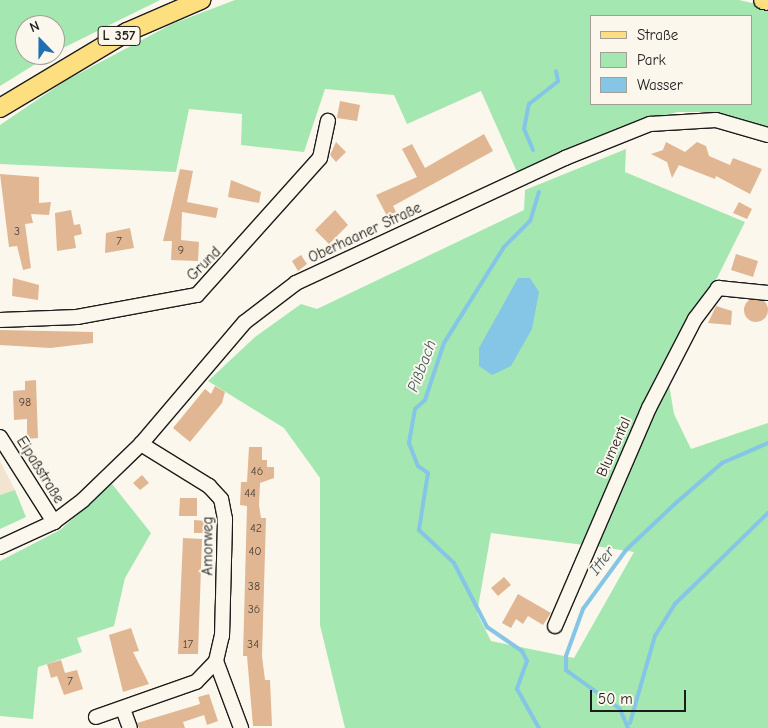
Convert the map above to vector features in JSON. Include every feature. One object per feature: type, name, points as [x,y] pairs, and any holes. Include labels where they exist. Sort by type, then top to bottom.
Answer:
[{"type":"main road","name":"L 357","points":[[0,108],[126,32],[201,0]]},
{"type":"main road","points":[[763,0],[768,1]]},
{"type":"street","name":"Oberhaaner Straße","points":[[54,522],[83,500],[141,444],[245,322],[296,283],[565,158],[650,124],[716,120],[768,135]]},
{"type":"street","name":"Grund","points":[[0,320],[77,317],[197,295],[320,158],[328,121]]},
{"type":"street","name":"Blumental","points":[[555,626],[649,408],[695,319],[718,288],[768,293]]},
{"type":"street","name":"Eipaßstraße","points":[[0,437],[54,522],[0,547]]},
{"type":"street","name":"Amorweg","points":[[141,444],[210,486],[221,498],[224,580],[222,636],[216,661]]},
{"type":"street","points":[[96,718],[196,682],[216,661],[241,728]]},
{"type":"street","points":[[123,709],[130,728]]},
{"type":"shaded area","points":[[0,461],[15,490],[0,495]]},
{"type":"green space","points":[[0,0],[160,0],[65,47],[65,15],[15,15],[15,65],[34,65],[0,86]]},
{"type":"green space","points":[[235,0],[739,0],[768,7],[768,128],[711,112],[678,112],[631,123],[517,172],[481,91],[407,124],[394,95],[325,89],[304,152],[241,145],[242,114],[189,109],[176,172],[0,164],[0,125],[65,81],[172,24]]},
{"type":"green space","points":[[626,149],[625,172],[745,222],[584,545],[491,533],[477,613],[491,641],[574,658],[634,552],[595,546],[668,378],[674,414],[691,449],[768,423],[768,728],[345,728],[320,625],[320,478],[284,428],[208,381],[255,337],[301,304],[317,309],[524,210],[525,190]]},
{"type":"green space","points":[[112,484],[151,533],[125,578],[114,626],[77,638],[82,652],[38,667],[33,719],[0,716],[0,561],[60,530]]},
{"type":"green space","points":[[15,490],[26,517],[0,529],[0,495]]},
{"type":"water","points":[[518,278],[530,278],[539,292],[532,329],[511,366],[492,375],[479,366],[479,348]]},
{"type":"building","points":[[340,101],[360,105],[357,121],[337,118]]},
{"type":"building","points":[[484,134],[493,151],[393,206],[396,212],[387,216],[376,195],[417,177],[402,149],[412,144],[425,168]]},
{"type":"building","points":[[336,142],[346,152],[336,162],[330,155]]},
{"type":"building","points":[[666,142],[685,152],[697,142],[706,146],[709,156],[730,165],[733,158],[762,169],[750,194],[716,176],[715,179],[679,165],[672,178],[667,162],[651,154],[663,150]]},
{"type":"building","points":[[180,169],[193,171],[187,202],[218,208],[216,218],[182,212],[181,240],[199,242],[198,261],[171,260],[172,241],[163,241]]},
{"type":"building","points":[[0,174],[39,177],[39,203],[51,202],[49,215],[31,214],[33,223],[25,224],[31,268],[23,270],[17,246],[9,247]]},
{"type":"building","points":[[231,180],[261,192],[259,203],[228,197]]},
{"type":"building","points":[[739,202],[752,209],[747,219],[733,213]]},
{"type":"building","points":[[71,210],[74,225],[80,224],[82,234],[74,236],[76,248],[57,251],[55,213]]},
{"type":"building","points":[[335,210],[348,225],[329,244],[315,230]]},
{"type":"building","points":[[130,228],[134,248],[105,253],[106,233]]},
{"type":"building","points":[[736,254],[758,261],[753,277],[731,270]]},
{"type":"building","points":[[301,255],[307,264],[298,271],[292,261]]},
{"type":"building","points":[[13,278],[39,285],[38,300],[12,296]]},
{"type":"building","points":[[756,298],[761,299],[767,305],[767,315],[761,321],[756,322],[751,321],[745,315],[744,310],[745,305],[751,299]]},
{"type":"building","points":[[716,306],[732,311],[731,325],[708,323]]},
{"type":"building","points":[[0,330],[93,332],[93,343],[50,348],[0,345]]},
{"type":"building","points":[[36,380],[38,438],[27,439],[27,419],[14,420],[13,391],[25,390],[25,381]]},
{"type":"building","points":[[215,386],[225,392],[222,403],[190,442],[173,428],[205,389],[211,394]]},
{"type":"building","points":[[249,447],[262,447],[262,460],[267,460],[267,467],[274,467],[274,478],[260,483],[259,505],[261,518],[266,518],[262,656],[265,680],[270,680],[272,726],[253,726],[247,656],[243,656],[247,506],[240,505],[241,482],[247,482]]},
{"type":"building","points":[[142,475],[149,483],[140,490],[133,483]]},
{"type":"building","points":[[180,498],[197,498],[197,516],[179,516]]},
{"type":"building","points":[[194,520],[206,521],[206,533],[194,533]]},
{"type":"building","points":[[183,538],[202,539],[198,654],[178,654]]},
{"type":"building","points":[[504,577],[511,585],[498,596],[491,588]]},
{"type":"building","points":[[518,594],[551,613],[543,625],[528,616],[523,624],[516,619],[511,628],[502,623]]},
{"type":"building","points":[[131,628],[139,651],[133,652],[149,684],[123,692],[109,635]]},
{"type":"building","points":[[61,660],[65,673],[77,670],[83,689],[64,695],[57,676],[51,678],[47,664]]},
{"type":"building","points":[[209,694],[218,721],[207,725],[204,715],[183,722],[185,728],[139,728],[137,723],[200,704],[198,697]]},
{"type":"waterway","name":"Pißbach","points":[[533,150],[524,129],[529,104],[558,81],[556,71]]},
{"type":"waterway","name":"Pißbach","points":[[539,192],[530,221],[504,247],[444,343],[425,400],[415,409],[409,443],[418,466],[428,473],[419,530],[454,563],[487,627],[522,651],[527,661],[517,689],[539,728]]},
{"type":"waterway","name":"Itter","points":[[628,728],[620,709],[566,670],[566,656],[583,609],[626,550],[677,502],[722,463],[768,443]]},
{"type":"waterway","points":[[630,723],[655,636],[676,603],[768,513]]}]
